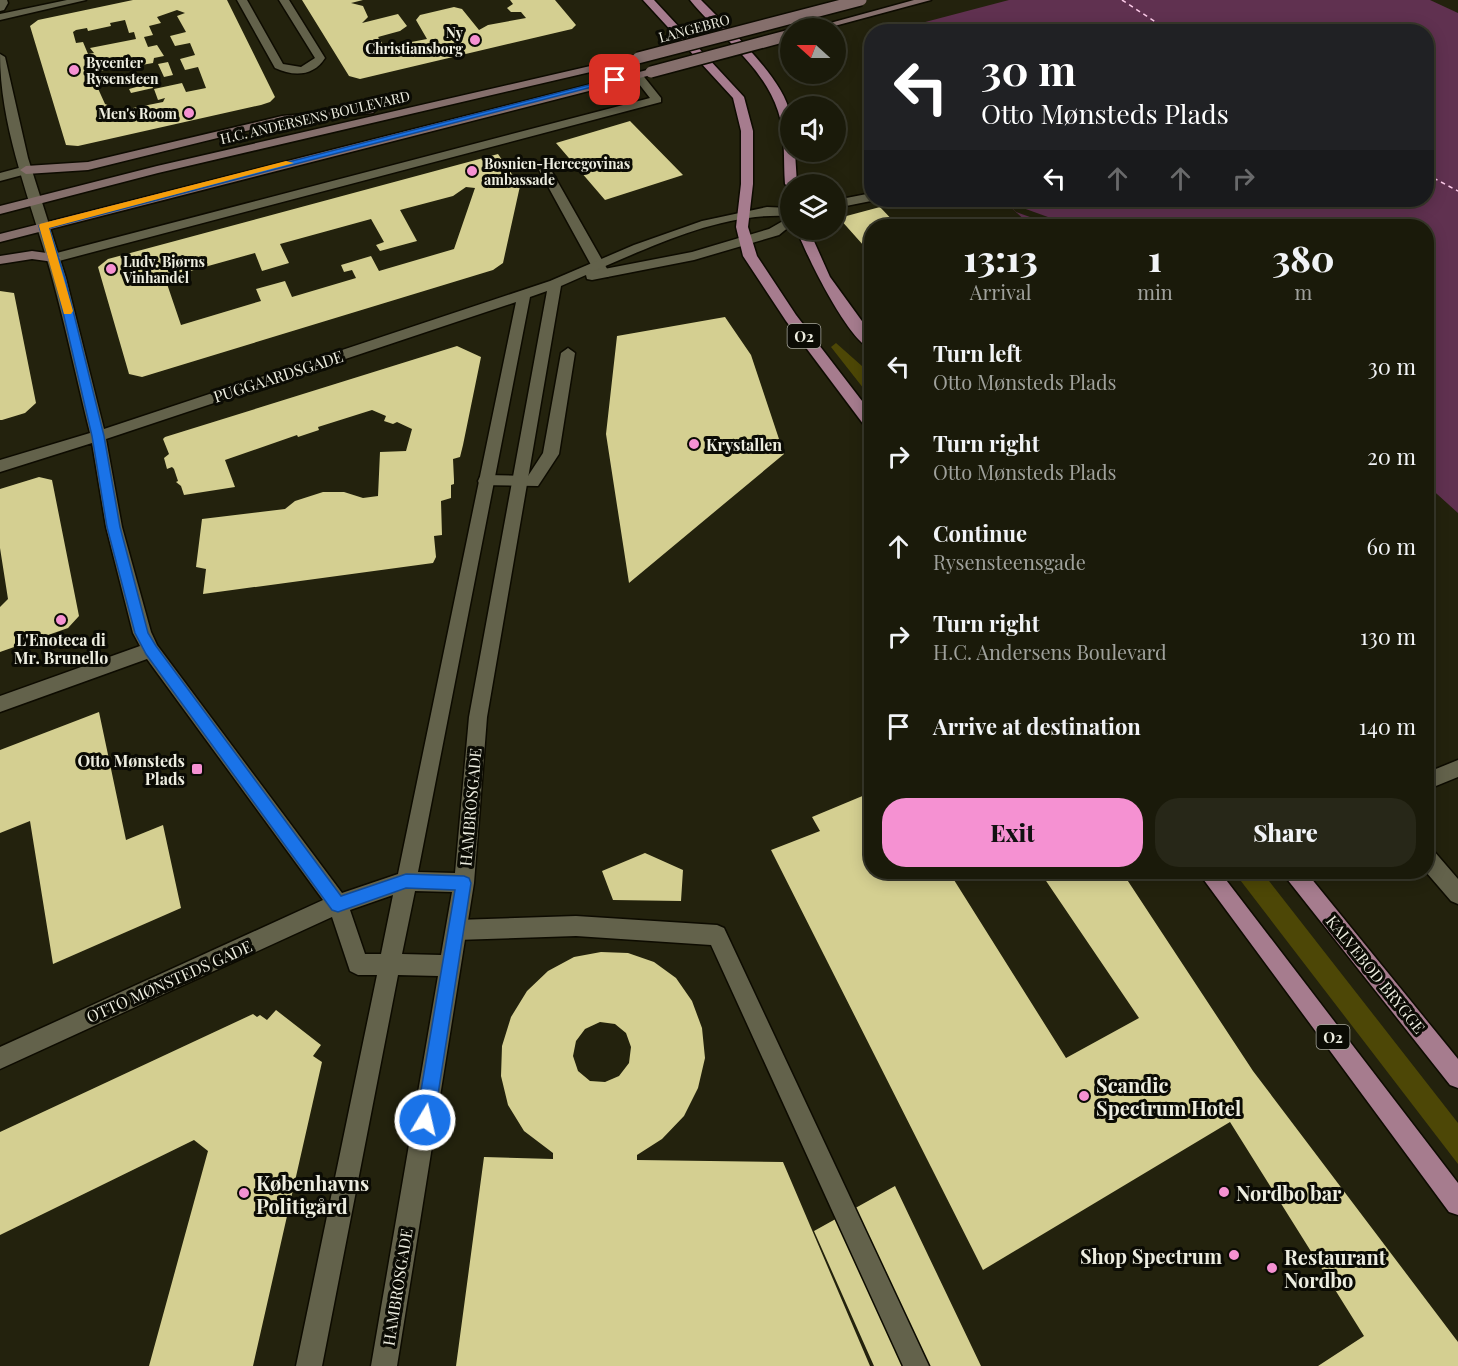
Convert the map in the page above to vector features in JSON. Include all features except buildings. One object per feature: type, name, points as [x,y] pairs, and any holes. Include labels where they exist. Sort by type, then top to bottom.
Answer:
[{"type":"main road","name":"O2","points":[[648,0],[732,88],[742,107],[747,131],[747,170],[742,214],[745,241],[757,268],[785,310],[864,414]]},
{"type":"main road","points":[[695,0],[765,76],[777,94],[787,124],[790,174]]},
{"type":"main road","points":[[806,240],[811,254],[835,299],[864,335]]},
{"type":"main road","name":"O2","points":[[1213,879],[1458,1203]]},
{"type":"main road","name":"KALVEBOD BRYGGE","points":[[1300,879],[1458,1077]]},
{"type":"street","points":[[0,8],[2,0]]},
{"type":"street","points":[[0,18],[81,0]]},
{"type":"street","points":[[242,0],[279,66],[289,70],[309,68],[320,58],[284,0]]},
{"type":"street","name":"LANGEBRO","points":[[638,58],[861,0]]},
{"type":"street","points":[[846,21],[926,0]]},
{"type":"street","name":"LANGEBRO","points":[[637,75],[780,38]]},
{"type":"street","points":[[0,57],[26,170],[54,258],[98,436],[114,527],[142,633],[151,650],[338,904],[358,964],[451,966]]},
{"type":"street","name":"H.C. ANDERSENS BOULEVARD","points":[[0,210],[424,107],[638,58]]},
{"type":"street","points":[[0,238],[637,75],[657,100],[54,258],[32,255],[0,260]]},
{"type":"street","points":[[0,177],[26,170],[88,166],[303,115],[424,107]]},
{"type":"street","points":[[546,170],[600,269]]},
{"type":"street","points":[[846,202],[864,199]]},
{"type":"street","name":"PUGGAARDSGADE","points":[[0,466],[98,436],[600,269],[692,229],[742,214],[769,209],[780,211]]},
{"type":"street","name":"PUGGAARDSGADE","points":[[600,269],[694,256],[774,232],[780,228]]},
{"type":"street","name":"HAMBROSGADE","points":[[384,1366],[464,883],[478,717],[555,284]]},
{"type":"street","points":[[309,1366],[524,294]]},
{"type":"street","points":[[486,481],[532,482],[551,454],[568,353]]},
{"type":"street","points":[[0,704],[151,650]]},
{"type":"street","points":[[1434,778],[1458,768]]},
{"type":"street","points":[[1434,866],[1458,894]]},
{"type":"street","points":[[338,904],[406,881],[464,883]]},
{"type":"street","name":"OTTO MØNSTEDS GADE","points":[[0,1058],[338,904]]},
{"type":"street","points":[[456,930],[576,926],[717,935],[916,1366]]},
{"type":"shaded area","points":[[841,0],[1430,0],[1458,13],[1458,513],[1434,491],[1434,219],[1023,219],[1011,207],[1434,207],[1434,24],[871,24]]},
{"type":"shaded area","points":[[836,343],[864,368],[864,389],[831,347]]},
{"type":"shaded area","points":[[1239,879],[1267,879],[1458,1123],[1458,1164]]},
{"type":"pier","points":[[838,0],[1009,0],[918,24],[866,24]]},
{"type":"pier","points":[[1011,207],[1020,207],[1053,219],[1036,219],[1016,212]]},
{"type":"ferry route","points":[[1122,0],[1159,24]]},
{"type":"ferry route","points":[[1434,178],[1458,191]]},
{"type":"slow traffic","points":[[67,311],[60,278],[43,226],[289,163]]},
{"type":"place","name":"Ny Christiansborg","points":[[475,40]]},
{"type":"place","name":"Bycenter Rysensteen","points":[[74,70]]},
{"type":"place","name":"Men's Room","points":[[189,113]]},
{"type":"place","name":"Bosnien-Hercegovinas ambassade","points":[[472,171]]},
{"type":"place","name":"Ludv. Bjørns Vinhandel","points":[[111,269]]},
{"type":"place","name":"Krystallen","points":[[694,444]]},
{"type":"place","name":"L'Enoteca di Mr. Brunello","points":[[61,620]]},
{"type":"place","name":"Otto Mønsteds Plads","points":[[197,769]]},
{"type":"place","name":"Scandic Spectrum Hotel","points":[[1084,1096]]},
{"type":"place","name":"Nordbo bar","points":[[1224,1192]]},
{"type":"place","name":"Københavns Politigård","points":[[244,1193]]},
{"type":"place","name":"Shop Spectrum","points":[[1234,1255]]},
{"type":"place","name":"Restaurant Nordbo","points":[[1272,1268]]},
{"type":"route","points":[[425,1120],[464,883],[406,881],[338,904],[151,650],[142,633],[114,527],[98,436],[60,278],[43,226],[615,80]]}]
